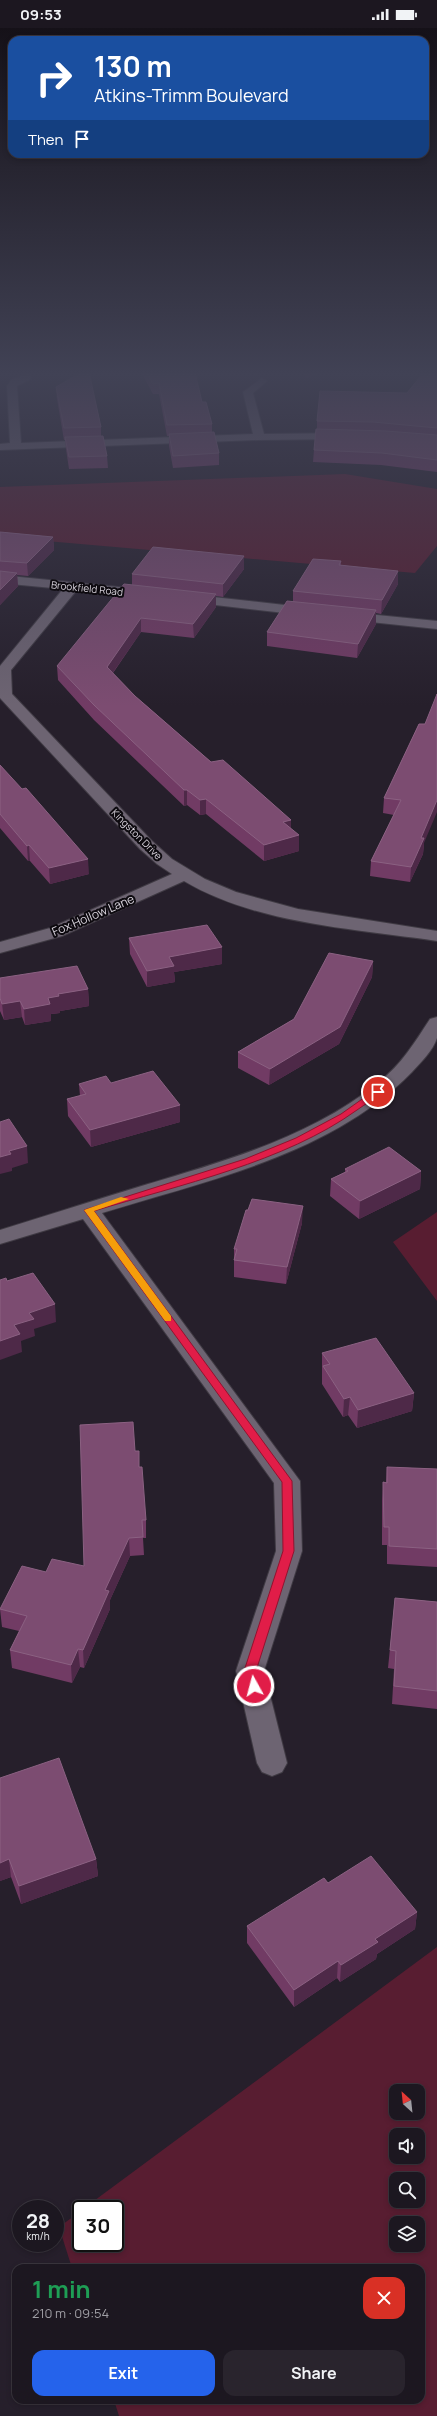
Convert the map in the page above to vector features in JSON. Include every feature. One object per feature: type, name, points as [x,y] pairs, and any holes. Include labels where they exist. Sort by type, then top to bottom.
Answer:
[{"type":"street","name":"Brookfield Road","points":[[0,579],[160,596]]},
{"type":"street","name":"Kingston Drive","points":[[73,586],[4,670],[5,695],[146,845],[168,865],[184,875],[228,896],[295,914],[437,936]]},
{"type":"street","points":[[176,597],[437,625]]},
{"type":"street","name":"Fox Hollow Lane","points":[[0,948],[56,932],[184,875]]},
{"type":"street","points":[[0,1237],[248,1160],[306,1136],[344,1116],[389,1084],[410,1062],[437,1023]]},
{"type":"street","points":[[88,1210],[287,1481],[288,1551],[250,1671],[272,1763]]},
{"type":"shaded area","points":[[94,483],[403,483],[437,489],[437,546],[415,573],[0,537],[0,487]]},
{"type":"shaded area","points":[[437,1212],[437,1301],[393,1242]]},
{"type":"shaded area","points":[[437,1947],[437,2416],[119,2416],[115,2404],[425,2404],[425,2264],[71,2264],[64,2243],[64,2223],[72,2218],[72,2252],[124,2252],[124,2200],[95,2200]]},
{"type":"building","points":[[0,532],[53,537],[27,563],[0,561]]},
{"type":"building","points":[[153,547],[244,556],[223,584],[132,574]]},
{"type":"building","points":[[313,559],[341,561],[339,565],[398,571],[382,600],[293,591]]},
{"type":"building","points":[[0,571],[17,573],[0,590]]},
{"type":"building","points":[[124,584],[216,594],[193,624],[141,618],[107,667],[135,696],[211,762],[223,760],[291,820],[283,822],[299,835],[264,845],[206,799],[200,800],[187,790],[184,790],[94,705],[57,666]]},
{"type":"building","points":[[287,601],[376,610],[358,644],[267,632]]},
{"type":"building","points":[[437,694],[437,800],[421,838],[424,838],[411,867],[371,861],[401,800],[384,798],[419,724],[425,724]]},
{"type":"building","points":[[0,765],[22,789],[26,788],[88,859],[49,868],[29,845],[27,846],[0,814]]},
{"type":"building","points":[[207,925],[222,947],[169,957],[174,966],[147,971],[129,938]]},
{"type":"building","points":[[329,953],[373,961],[340,1027],[270,1069],[238,1052],[294,1019]]},
{"type":"building","points":[[77,966],[88,989],[58,994],[59,996],[48,998],[50,1004],[24,1009],[20,1001],[2,1004],[0,998],[0,978]]},
{"type":"building","points":[[153,1071],[180,1105],[90,1130],[67,1099],[86,1094],[79,1084],[106,1076],[111,1083]]},
{"type":"building","points":[[9,1119],[27,1146],[9,1151],[11,1154],[0,1157],[0,1122]]},
{"type":"building","points":[[389,1147],[421,1171],[360,1201],[331,1179],[348,1171],[345,1169]]},
{"type":"building","points":[[252,1199],[303,1206],[287,1267],[234,1260],[237,1249],[234,1249],[246,1210],[248,1210]]},
{"type":"building","points":[[33,1273],[55,1304],[29,1313],[34,1319],[14,1325],[20,1334],[0,1341],[0,1280],[6,1278],[7,1281]]},
{"type":"building","points":[[376,1338],[414,1393],[358,1410],[350,1397],[344,1399],[323,1366],[330,1364],[322,1353]]},
{"type":"building","points":[[133,1422],[135,1451],[139,1451],[139,1467],[142,1467],[146,1520],[142,1520],[143,1537],[129,1538],[105,1590],[109,1591],[83,1650],[78,1649],[71,1665],[10,1650],[27,1616],[0,1609],[22,1566],[46,1572],[52,1559],[84,1566],[80,1425]]},
{"type":"building","points":[[387,1467],[437,1469],[437,1549],[389,1546],[389,1527],[384,1527],[383,1482],[387,1483]]},
{"type":"building","points":[[395,1598],[437,1602],[437,1691],[394,1686],[396,1651],[390,1650]]},
{"type":"building","points":[[59,1758],[96,1859],[19,1886],[9,1859],[0,1863],[0,1778]]},
{"type":"building","points":[[371,1856],[417,1912],[375,1939],[378,1942],[341,1965],[338,1961],[294,1990],[247,1926],[324,1878],[328,1883]]},
{"type":"slow traffic","points":[[125,1199],[88,1210],[168,1318]]},
{"type":"route","points":[[254,1686],[250,1671],[288,1551],[287,1481],[88,1210],[248,1160],[299,1140],[344,1116],[378,1092]]}]
